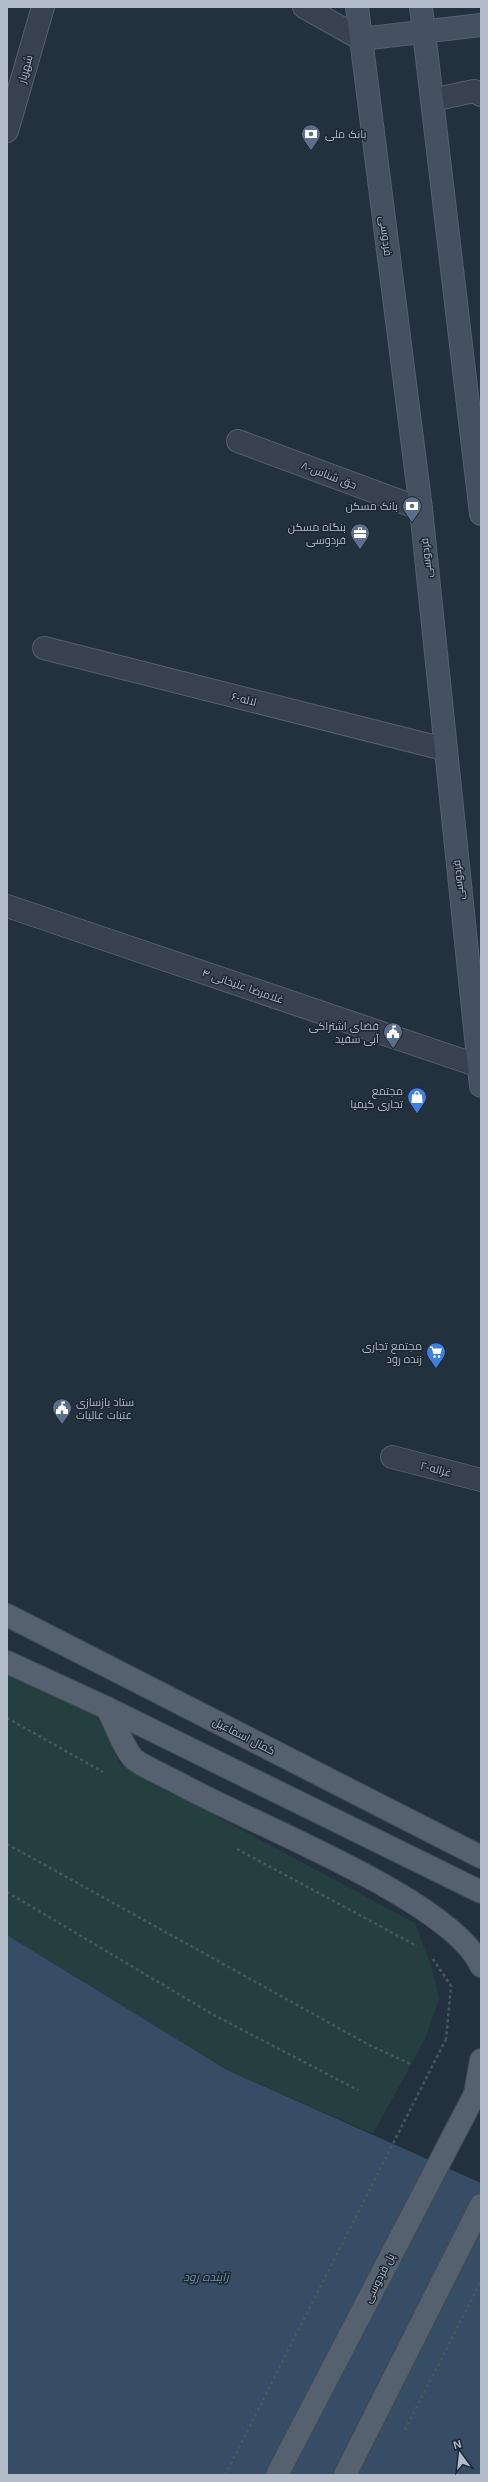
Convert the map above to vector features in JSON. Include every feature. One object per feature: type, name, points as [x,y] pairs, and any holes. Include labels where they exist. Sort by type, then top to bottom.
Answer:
[{"type":"main road","name":"فردوسی","points":[[357,7],[421,509],[444,749],[480,1073]]},
{"type":"main road","points":[[421,7],[481,514]]},
{"type":"main road","points":[[361,39],[481,25]]},
{"type":"main road","name":"کمال اسماعیل","points":[[7,1615],[481,1856]]},
{"type":"main road","points":[[7,1662],[107,1708],[481,1892]]},
{"type":"main road","points":[[107,1708],[132,1758],[193,1792],[370,1879],[419,1907],[459,1936],[477,1958],[481,1966]]},
{"type":"main road","name":"پل فردوسی","points":[[277,2475],[478,2088],[481,2060]]},
{"type":"main road","points":[[345,2475],[481,2205]]},
{"type":"street","name":"شهریار","points":[[7,132],[43,7]]},
{"type":"street","points":[[304,7],[361,39]]},
{"type":"street","points":[[432,100],[474,91],[481,95]]},
{"type":"street","name":"۸-حق شناس","points":[[238,441],[421,509]]},
{"type":"street","name":"۶-لاله","points":[[44,648],[444,749]]},
{"type":"street","name":"۴ غلامرضا علیخانی","points":[[7,906],[480,1073]]},
{"type":"street","name":"۲-غزاله","points":[[392,1457],[481,1480]]},
{"type":"path","points":[[7,1718],[107,1774]]},
{"type":"path","points":[[7,1844],[371,2046],[411,2064]]},
{"type":"path","points":[[234,1848],[422,1949]]},
{"type":"path","points":[[7,1892],[212,2014],[358,2090]]},
{"type":"path","points":[[225,2475],[446,2039],[451,1986],[429,1953]]},
{"type":"path","points":[[404,2433],[481,2281]]},
{"type":"green space","points":[[7,1673],[96,1715],[121,1765],[415,1923],[432,1968],[439,1999],[425,2039],[373,2134],[227,2070],[7,1935]]},
{"type":"water","name":"زاینده رود","points":[[7,1935],[227,2070],[481,2183],[481,2475],[7,2475]]},
{"type":"place","name":"بانک ملی","points":[[311,151]]},
{"type":"place","name":"بانک مسکن","points":[[412,523]]},
{"type":"place","name":"بنگاه مسکن فردوسی","points":[[360,550]]},
{"type":"place","name":"فضای اشتراکی آبی سفید","points":[[393,1049]]},
{"type":"place","name":"مجتمع تجاری کیمیا","points":[[417,1114]]},
{"type":"place","name":"مجتمع تجاری زنده رود","points":[[436,1369]]},
{"type":"place","name":"ستاد بازسازی عتبات عالیات","points":[[62,1425]]}]
